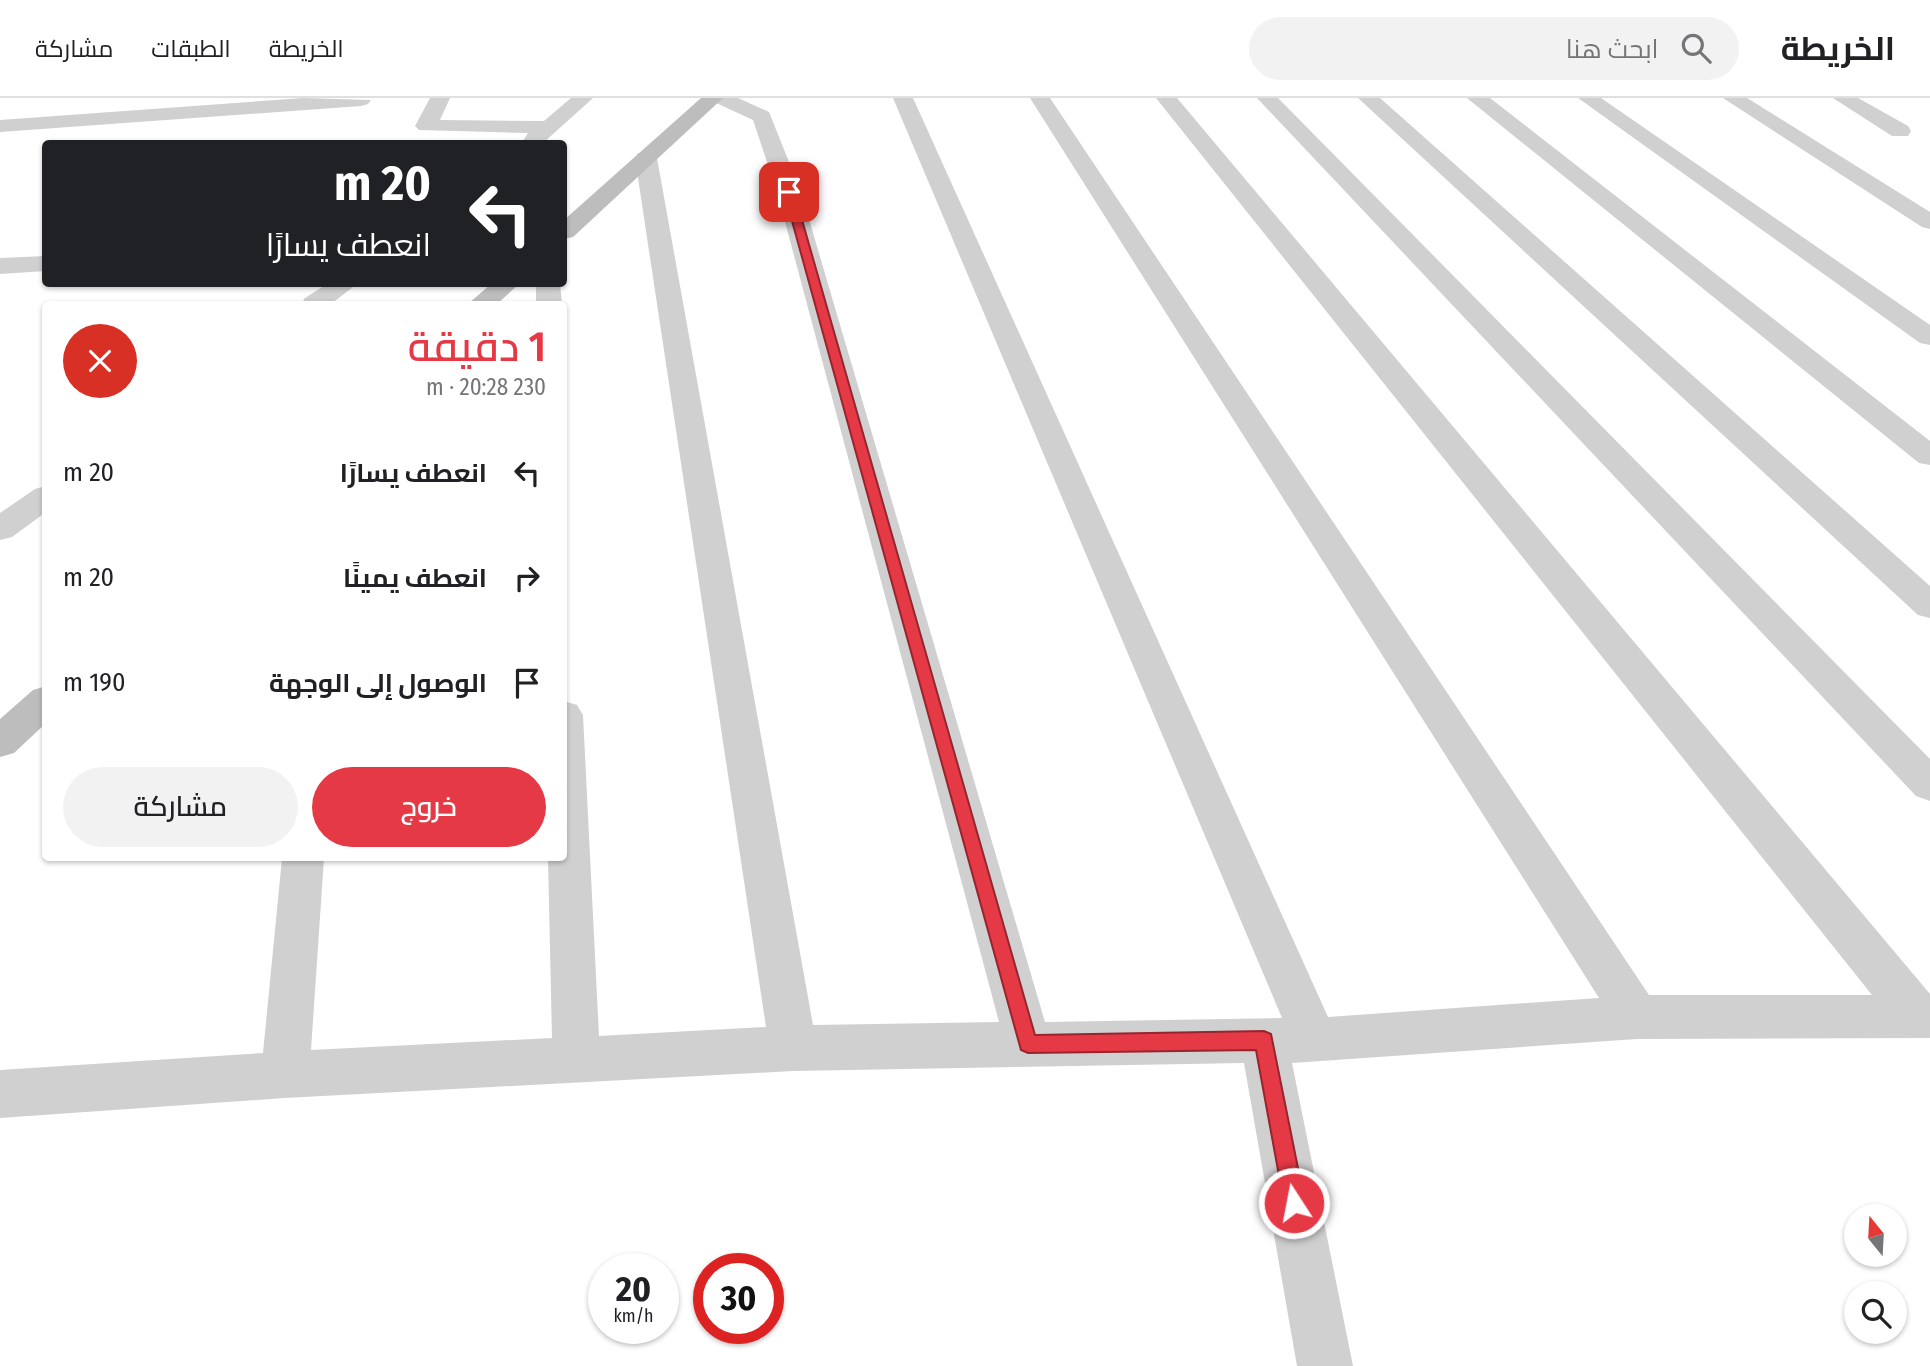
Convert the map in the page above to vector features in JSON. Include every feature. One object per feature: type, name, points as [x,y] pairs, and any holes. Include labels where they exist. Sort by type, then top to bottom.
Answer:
[{"type":"street","points":[[440,98],[426,126],[550,127]]},
{"type":"street","points":[[534,140],[583,98]]},
{"type":"street","points":[[567,229],[713,98]]},
{"type":"street","points":[[721,98],[762,116],[789,192],[1028,1044]]},
{"type":"street","points":[[903,98],[1315,1040]]},
{"type":"street","points":[[1040,98],[1637,1017]]},
{"type":"street","points":[[1166,98],[1924,1016]]},
{"type":"street","points":[[1267,98],[1930,785]]},
{"type":"street","points":[[1368,98],[1930,606]]},
{"type":"street","points":[[1478,98],[1930,456]]},
{"type":"street","points":[[1588,98],[1930,337]]},
{"type":"street","points":[[1733,98],[1930,222]]},
{"type":"street","points":[[1843,98],[1900,131]]},
{"type":"street","points":[[0,127],[361,100]]},
{"type":"street","points":[[646,158],[793,1048]]},
{"type":"street","points":[[0,266],[42,263]]},
{"type":"street","points":[[318,301],[340,287]]},
{"type":"street","points":[[485,301],[502,287]]},
{"type":"street","points":[[0,529],[42,499]]},
{"type":"street","points":[[0,742],[42,704]]},
{"type":"street","points":[[567,801],[576,1058]]},
{"type":"street","points":[[285,1075],[303,861]]},
{"type":"street","points":[[0,1094],[576,1058],[793,1048],[1315,1040],[1637,1017],[1924,1016]]},
{"type":"street","points":[[1264,1041],[1325,1366]]},
{"type":"route","points":[[789,192],[1028,1044],[1264,1041],[1294,1203]]}]
